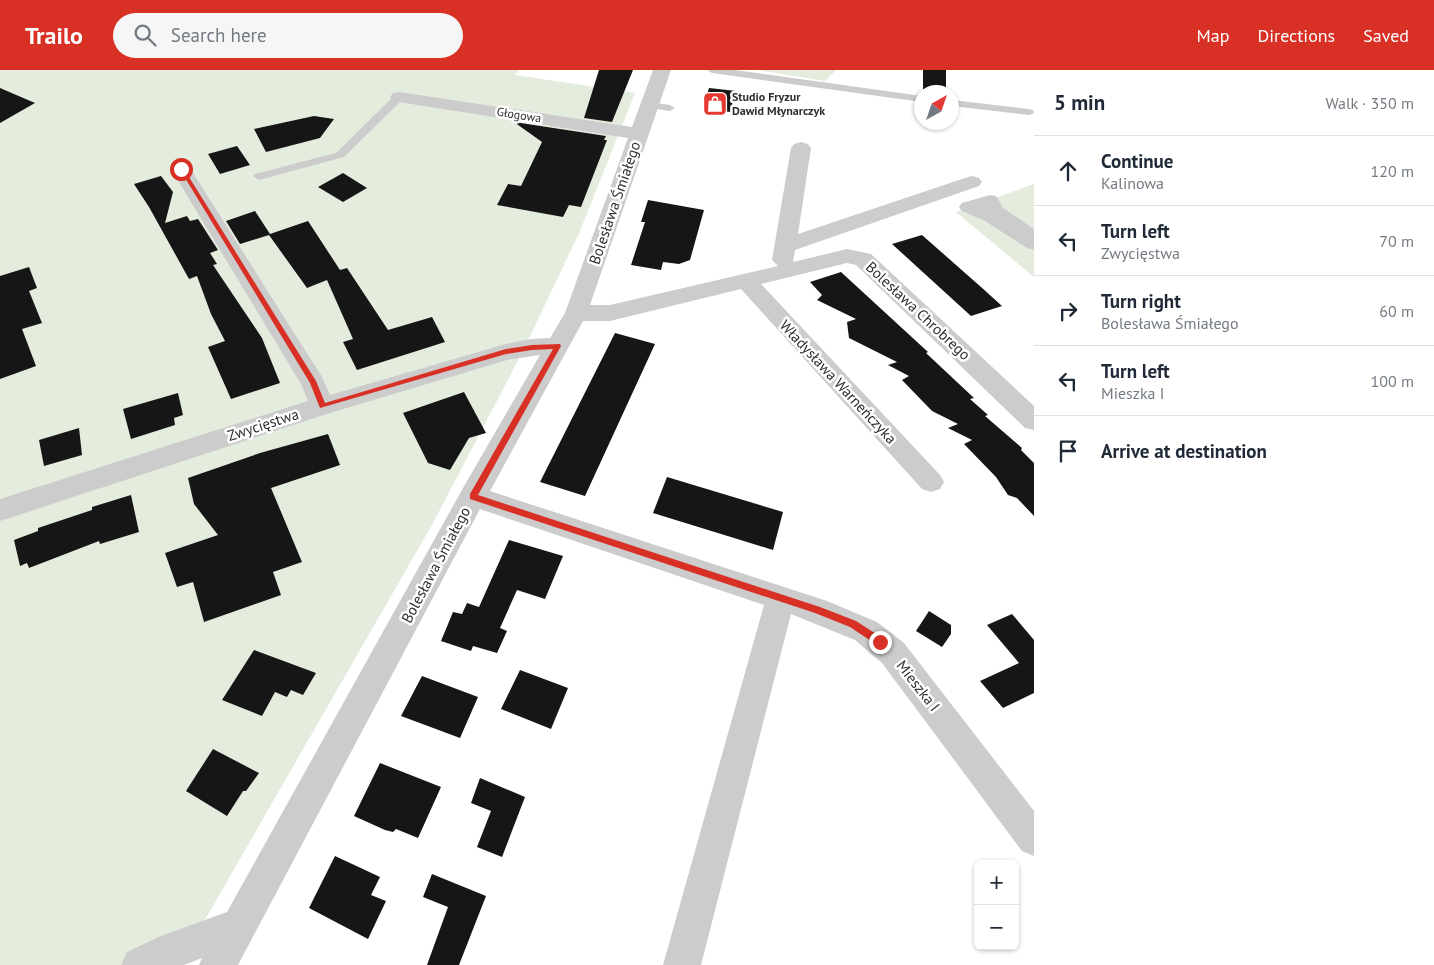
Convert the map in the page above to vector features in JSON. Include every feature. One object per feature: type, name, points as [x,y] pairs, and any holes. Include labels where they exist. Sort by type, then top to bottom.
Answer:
[{"type":"street","name":"Bolesława Śmiałego","points":[[218,965],[473,496],[576,313],[662,70]]},
{"type":"street","name":"Głogowa","points":[[399,97],[639,134]]},
{"type":"street","points":[[781,272],[801,148]]},
{"type":"street","points":[[181,169],[313,383],[323,406]]},
{"type":"street","points":[[785,246],[972,182]]},
{"type":"street","points":[[1034,237],[996,211],[990,200],[968,207],[991,217],[1034,244]]},
{"type":"street","name":"Bolesława Chrobrego","points":[[576,313],[610,313],[847,256],[863,259],[1034,422]]},
{"type":"street","name":"Władysława Warneńczyka","points":[[746,281],[931,482]]},
{"type":"street","name":"Zwycięstwa","points":[[0,510],[323,406],[506,352],[532,347],[558,346]]},
{"type":"street","name":"Mieszka I","points":[[473,496],[853,624],[866,631],[893,653],[1034,839]]},
{"type":"street","points":[[682,965],[780,599]]},
{"type":"street","points":[[140,965],[161,955],[241,925]]},
{"type":"lane","points":[[712,70],[914,98]]},
{"type":"lane","points":[[259,176],[340,155],[399,97]]},
{"type":"lane","points":[[959,103],[1029,112]]},
{"type":"lane","points":[[649,105],[670,108]]},
{"type":"green space","points":[[0,70],[519,70],[515,75],[635,93],[580,231],[522,353],[433,523],[179,965],[0,965]]},
{"type":"green space","points":[[757,70],[836,70],[825,81]]},
{"type":"green space","points":[[1034,184],[1034,237],[990,200]]},
{"type":"green space","points":[[968,207],[1034,244],[1034,277],[956,212]]},
{"type":"building","points":[[599,70],[633,70],[612,122],[584,118]]},
{"type":"building","points":[[923,70],[946,70],[946,85],[923,85]]},
{"type":"building","points":[[0,88],[35,103],[0,123]]},
{"type":"building","points":[[709,88],[736,91],[730,112],[703,108]]},
{"type":"building","points":[[314,116],[334,119],[320,138],[266,152],[254,129]]},
{"type":"building","points":[[514,122],[606,136],[604,140],[607,140],[581,207],[569,205],[563,217],[497,205],[508,184],[521,186],[542,142]]},
{"type":"building","points":[[237,146],[250,165],[220,174],[208,154]]},
{"type":"building","points":[[343,173],[367,188],[343,202],[318,187]]},
{"type":"building","points":[[161,176],[173,192],[165,223],[187,216],[190,221],[198,219],[218,250],[210,253],[217,264],[213,265],[262,338],[280,383],[231,399],[208,347],[225,341],[211,314],[197,276],[189,279],[134,184]]},
{"type":"building","points":[[648,200],[704,210],[690,260],[679,264],[663,262],[661,270],[631,265],[645,222],[641,222]]},
{"type":"building","points":[[255,211],[270,234],[308,221],[340,270],[347,268],[388,330],[432,317],[445,342],[357,370],[343,342],[353,339],[327,280],[307,288],[269,235],[240,244],[226,221]]},
{"type":"building","points":[[922,235],[1002,306],[971,316],[892,244]]},
{"type":"building","points":[[29,267],[37,288],[29,291],[42,323],[22,329],[36,366],[0,379],[0,276]]},
{"type":"building","points":[[841,272],[928,352],[926,353],[974,398],[970,399],[988,415],[985,416],[1022,448],[1021,450],[1034,463],[1034,516],[1017,498],[1008,495],[996,477],[964,444],[972,440],[948,428],[958,424],[932,411],[902,380],[909,376],[888,365],[897,362],[849,338],[847,322],[856,319],[817,300],[822,295],[810,282]]},
{"type":"building","points":[[615,333],[655,344],[585,496],[540,482]]},
{"type":"building","points":[[464,392],[486,433],[469,438],[450,470],[428,463],[403,413]]},
{"type":"building","points":[[178,393],[183,415],[174,418],[175,425],[131,439],[123,409]]},
{"type":"building","points":[[79,428],[82,455],[44,466],[39,440]]},
{"type":"building","points":[[328,434],[340,465],[271,488],[302,562],[273,572],[281,595],[204,622],[193,582],[177,587],[165,553],[218,535],[194,504],[188,478],[260,453]]},
{"type":"building","points":[[667,477],[783,512],[773,550],[653,513]]},
{"type":"building","points":[[131,495],[139,532],[100,544],[99,541],[29,568],[27,563],[20,566],[14,540],[38,531],[38,528],[92,510],[92,507]]},
{"type":"building","points":[[509,540],[563,556],[545,599],[517,590],[500,628],[507,631],[497,653],[473,646],[471,651],[441,641],[453,612],[462,614],[467,603],[479,607]]},
{"type":"building","points":[[929,611],[951,625],[951,634],[942,647],[916,631]]},
{"type":"building","points":[[1012,614],[1034,640],[1034,693],[1003,708],[980,681],[1019,663],[987,625]]},
{"type":"building","points":[[254,650],[316,673],[303,695],[291,690],[287,697],[275,692],[262,716],[222,700]]},
{"type":"building","points":[[520,670],[568,688],[551,729],[501,709]]},
{"type":"building","points":[[422,676],[478,697],[460,738],[401,716]]},
{"type":"building","points":[[213,749],[259,773],[246,791],[243,791],[227,816],[186,791]]},
{"type":"building","points":[[380,763],[441,787],[418,838],[396,829],[393,832],[385,830],[354,816]]},
{"type":"building","points":[[480,778],[525,797],[502,857],[477,847],[491,811],[471,803]]},
{"type":"building","points":[[335,856],[380,877],[371,895],[386,901],[368,939],[309,908]]},
{"type":"building","points":[[432,874],[486,896],[459,965],[427,965],[448,907],[423,897]]},
{"type":"place","name":"Studio Fryzur Dawid Młynarczyk","points":[[715,104]]},
{"type":"route","points":[[181,169],[313,383],[323,406],[506,352],[532,347],[558,346],[473,496],[840,618],[866,631],[880,642]]}]
